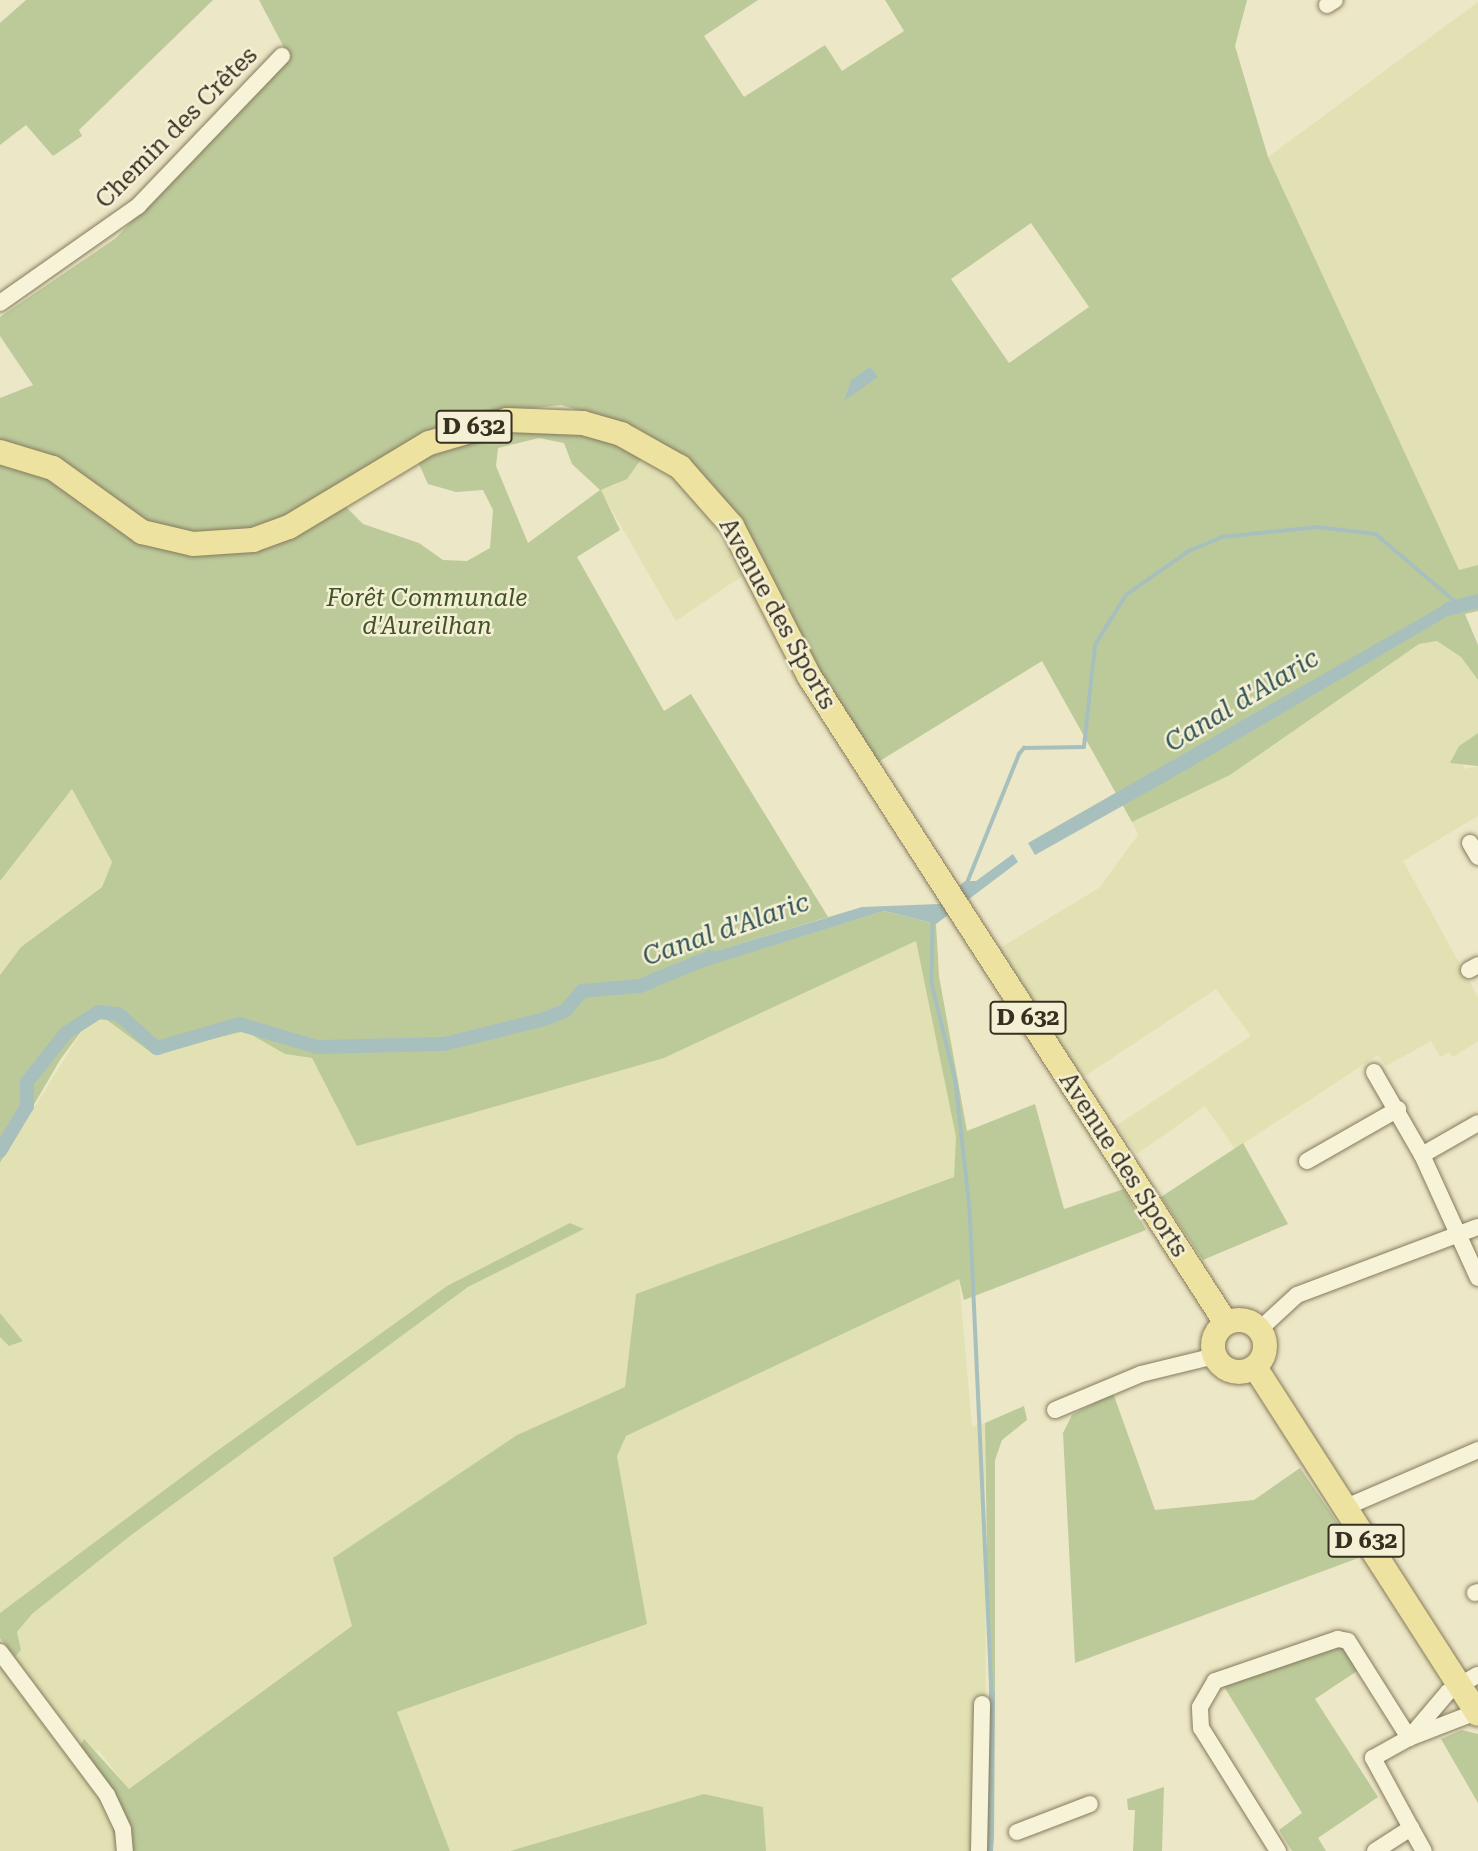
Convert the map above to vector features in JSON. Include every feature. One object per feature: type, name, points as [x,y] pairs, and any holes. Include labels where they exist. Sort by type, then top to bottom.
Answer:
[{"type":"main road","name":"Avenue des Sports","points":[[0,452],[53,468],[142,532],[222,544],[253,540],[317,515],[429,443],[463,430],[545,417],[621,434],[680,467],[732,526],[809,676],[1226,1323]]},
{"type":"main road","points":[[1240,1319],[1260,1329],[1266,1346],[1255,1367],[1232,1372],[1214,1356],[1213,1341],[1226,1323],[1240,1319]]},
{"type":"main road","name":"D 632","points":[[1255,1367],[1344,1508],[1468,1680],[1477,1713]]},
{"type":"street","name":"Chemin des Crêtes","points":[[0,303],[138,206],[282,56]]},
{"type":"street","points":[[1374,1072],[1398,1109],[1422,1155],[1454,1236],[1478,1278]]},
{"type":"street","points":[[1307,1161],[1398,1109]]},
{"type":"street","points":[[1422,1155],[1478,1123]]},
{"type":"street","points":[[1260,1329],[1297,1295],[1478,1227]]},
{"type":"street","points":[[1055,1410],[1141,1374],[1214,1356]]},
{"type":"street","points":[[1344,1508],[1478,1450]]},
{"type":"street","points":[[1278,1851],[1201,1728],[1200,1707],[1215,1681],[1338,1639],[1348,1641],[1409,1738]]},
{"type":"street","points":[[0,1652],[107,1795],[123,1830],[125,1851]]},
{"type":"street","points":[[1409,1738],[1468,1680]]},
{"type":"street","points":[[979,1851],[982,1704]]},
{"type":"street","points":[[1424,1851],[1373,1758],[1409,1738],[1477,1713]]},
{"type":"street","points":[[1017,1832],[1090,1804]]},
{"type":"street","points":[[1375,1851],[1411,1828]]},
{"type":"green space","points":[[26,0],[213,0],[79,130],[82,136],[53,156],[26,125],[0,145],[0,23]]},
{"type":"green space","points":[[259,0],[758,0],[704,36],[744,97],[825,45],[842,71],[904,31],[885,0],[1247,0],[1235,46],[1268,157],[1459,570],[1478,565],[1478,611],[1465,614],[1478,645],[1478,680],[1461,657],[1437,641],[1419,644],[1230,775],[1132,822],[1042,661],[875,764],[668,447],[635,427],[561,405],[502,412],[290,517],[236,533],[163,531],[0,442],[0,398],[33,385],[0,336],[0,317],[116,238],[289,57]],"holes":[[[1031,223],[1089,307],[1009,363],[951,279]]]},
{"type":"green space","points":[[1478,2],[1478,565],[1459,571],[1268,157]]},
{"type":"green space","name":"Forêt Communale d'Aureilhan","points":[[534,424],[618,440],[642,458],[627,479],[601,490],[620,530],[577,557],[664,711],[691,694],[828,917],[694,958],[699,968],[884,911],[936,924],[939,976],[967,1131],[1035,1104],[1064,1209],[1124,1189],[1146,1230],[964,1300],[959,1279],[626,1436],[617,1456],[647,1624],[397,1712],[450,1851],[117,1851],[110,1815],[118,1799],[80,1746],[84,1739],[129,1789],[352,1626],[333,1558],[517,1435],[625,1387],[636,1294],[954,1177],[956,1137],[916,941],[664,1058],[357,1146],[312,1058],[285,1054],[245,1031],[153,1054],[103,1017],[83,1029],[60,1060],[0,1163],[0,975],[21,947],[102,887],[112,862],[72,789],[0,881],[0,461],[28,466],[129,533],[275,537],[346,507],[363,524],[419,543],[443,560],[467,561],[490,548],[493,510],[483,490],[456,492],[428,484],[417,460]],"holes":[[[539,438],[564,443],[572,464],[600,490],[528,543],[496,466],[498,448]]]},
{"type":"green space","points":[[642,458],[675,479],[703,509],[742,576],[676,621],[600,490],[616,485]]},
{"type":"green space","points":[[1437,641],[1461,657],[1478,680],[1478,733],[1459,746],[1464,769],[1478,766],[1478,816],[1403,861],[1478,997],[1478,1041],[1453,1057],[1449,1052],[1440,1057],[1431,1041],[1386,1066],[1378,1055],[1235,1149],[1205,1106],[1137,1154],[1116,1126],[1251,1036],[1216,989],[1079,1080],[995,951],[1099,888],[1138,835],[1132,822],[1230,775],[1419,644]]},
{"type":"green space","points":[[1478,733],[1478,766],[1450,763],[1459,746]]},
{"type":"green space","points":[[72,789],[112,862],[102,886],[21,947],[0,975],[0,881]]},
{"type":"green space","points":[[916,941],[956,1137],[954,1177],[636,1294],[625,1387],[517,1435],[334,1558],[353,1626],[129,1790],[99,1751],[80,1746],[119,1799],[117,1851],[0,1851],[0,1638],[15,1657],[21,1650],[17,1632],[32,1614],[130,1536],[468,1287],[583,1229],[447,1286],[0,1613],[0,1337],[10,1346],[23,1340],[0,1313],[0,1163],[83,1029],[103,1017],[116,1022],[153,1054],[245,1031],[285,1054],[312,1058],[664,1058]]},
{"type":"green space","points":[[1243,1143],[1288,1224],[1203,1260],[1161,1197]]},
{"type":"green space","points":[[570,1223],[584,1229],[468,1287],[130,1536],[32,1614],[17,1632],[21,1650],[15,1657],[0,1638],[0,1613],[210,1456],[447,1286]]},
{"type":"green space","points":[[959,1279],[972,1427],[985,1423],[986,1851],[766,1851],[763,1807],[704,1794],[510,1851],[450,1851],[397,1712],[646,1624],[617,1456],[626,1436]]},
{"type":"green space","points":[[0,1313],[23,1341],[9,1346],[0,1337]]},
{"type":"green space","points":[[1113,1393],[1155,1510],[1254,1500],[1300,1468],[1361,1557],[1075,1663],[1063,1433],[1072,1415]]},
{"type":"green space","points":[[1024,1406],[1027,1420],[1002,1440],[995,1460],[995,1691],[989,1693],[985,1423]]},
{"type":"green space","points":[[1342,1646],[1360,1669],[1315,1699],[1378,1797],[1318,1838],[1326,1851],[1292,1851],[1279,1830],[1302,1813],[1223,1685]]},
{"type":"green space","points":[[1462,1730],[1478,1734],[1478,1803],[1441,1739]]},
{"type":"green space","points":[[1164,1787],[1162,1851],[1133,1851],[1135,1810],[1128,1810],[1127,1799]]},
{"type":"green space","points":[[704,1794],[763,1807],[766,1851],[510,1851]]},
{"type":"water","points":[[870,367],[878,377],[844,401],[851,380]]},
{"type":"water","points":[[1454,599],[1464,600],[1463,607],[1174,777],[1035,855],[1028,843]]},
{"type":"water","points":[[1013,854],[1018,862],[936,924],[884,911],[698,969],[693,958],[862,907],[939,904],[965,881],[976,881]]},
{"type":"water","points":[[995,1691],[994,1836],[993,1851],[986,1851],[989,1693]]},
{"type":"waterway","points":[[967,883],[1019,754],[1024,748],[1084,747],[1095,645],[1126,595],[1189,551],[1222,537],[1318,527],[1376,534],[1456,602]]},
{"type":"waterway","name":"Canal d'Alaric","points":[[1448,609],[1478,601]]},
{"type":"waterway","points":[[933,922],[932,983],[956,1082],[970,1208],[992,1694]]},
{"type":"waterway","name":"Canal d'Alaric","points":[[0,1151],[27,1106],[27,1082],[66,1033],[98,1012],[118,1014],[157,1048],[239,1024],[317,1047],[444,1044],[545,1019],[566,1010],[582,991],[640,986],[710,957]]}]
